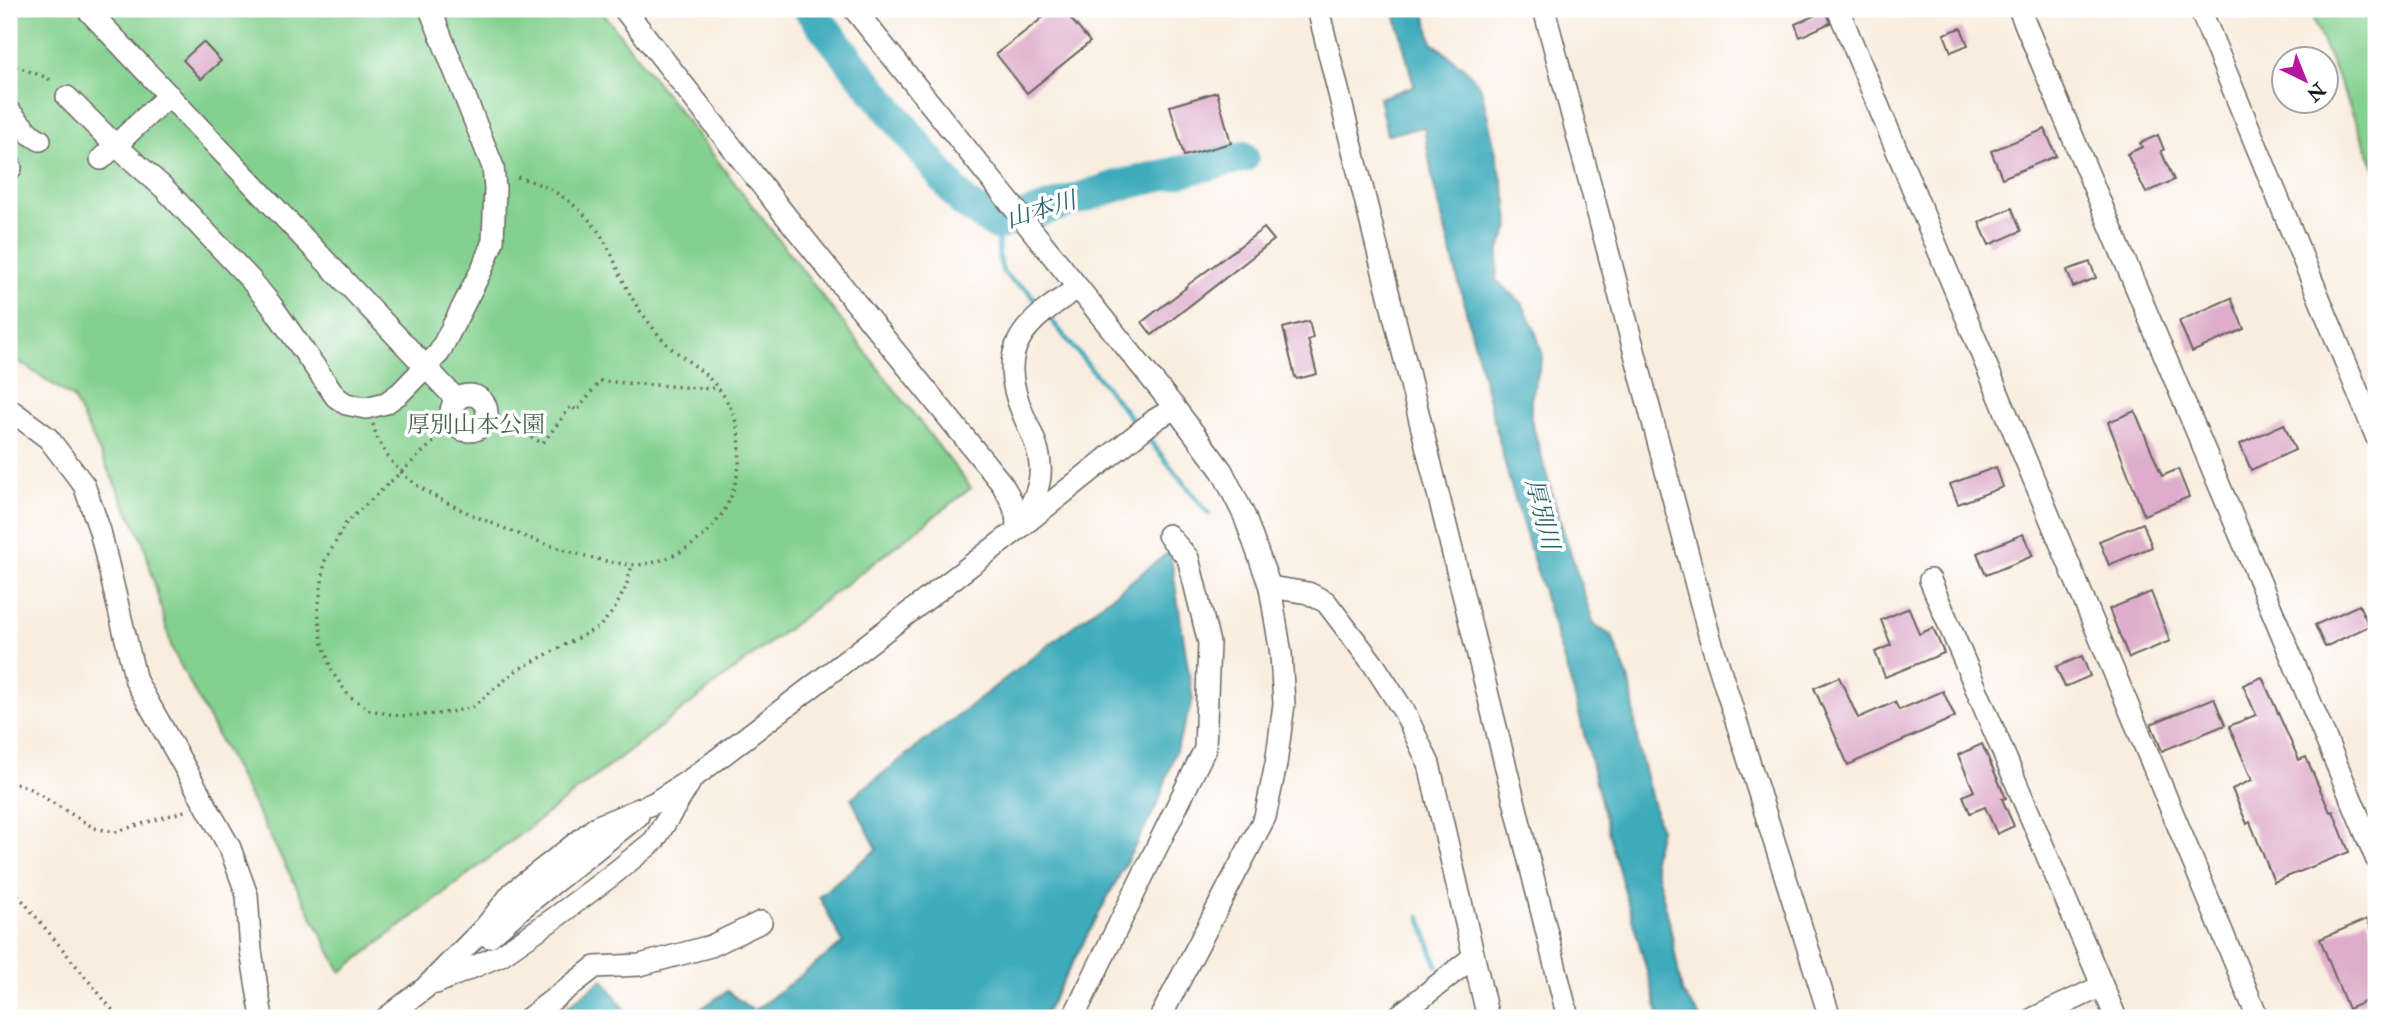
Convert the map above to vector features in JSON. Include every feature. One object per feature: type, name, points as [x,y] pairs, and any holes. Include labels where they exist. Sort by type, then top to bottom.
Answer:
[{"type":"street","points":[[87,9],[457,400]]},
{"type":"street","points":[[67,97],[108,152],[164,188],[250,279],[336,397],[346,404],[370,407],[386,403],[439,354],[482,269],[493,241],[494,173],[487,149],[430,9]]},
{"type":"street","points":[[624,9],[777,205],[1002,484],[1014,505],[1018,518],[1017,530]]},
{"type":"street","points":[[854,9],[1175,408],[1222,471],[1244,515],[1270,587],[1281,654],[1284,704],[1265,817],[1160,1018]]},
{"type":"street","points":[[1318,9],[1568,1018]]},
{"type":"street","points":[[1544,9],[1710,638],[1830,1018]]},
{"type":"street","points":[[1838,9],[2258,1018]]},
{"type":"street","points":[[2019,9],[2376,858]]},
{"type":"street","points":[[2200,9],[2376,436]]},
{"type":"street","points":[[108,152],[169,95]]},
{"type":"street","points":[[9,111],[30,134],[40,140]]},
{"type":"street","points":[[1017,530],[1036,496],[1040,473],[1038,447],[1014,391],[1010,369],[1014,350],[1027,327],[1058,300],[1077,288]]},
{"type":"street","points":[[467,395],[479,398],[487,408],[482,427],[471,431],[460,429],[454,423],[451,412],[457,400],[467,395]]},
{"type":"street","points":[[386,1018],[425,988],[486,926],[513,892],[598,826],[654,803],[694,776],[1017,530],[1156,419],[1175,408]]},
{"type":"street","points":[[9,409],[48,438],[85,485],[100,531],[136,681],[230,848],[247,895],[251,951],[262,1018]]},
{"type":"street","points":[[1073,1018],[1205,749],[1209,643],[1188,558],[1168,535]]},
{"type":"street","points":[[1930,580],[2116,1018]]},
{"type":"street","points":[[1270,587],[1308,593],[1326,602],[1374,665],[1405,713],[1429,764],[1488,1018]]},
{"type":"street","points":[[425,988],[501,955],[612,875],[654,841],[694,776]]},
{"type":"street","points":[[529,1018],[595,967],[640,965],[711,946],[761,922]]},
{"type":"street","points":[[1396,1018],[1473,957]]},
{"type":"street","points":[[2034,1018],[2102,986]]},
{"type":"path","points":[[9,64],[48,78],[67,97]]},
{"type":"path","points":[[370,407],[378,440],[388,458],[418,486],[449,505],[591,559],[632,565],[645,564],[680,552],[698,541],[723,515],[736,484],[741,454],[737,425],[730,406],[717,386],[709,376],[673,349],[635,304],[622,283],[605,243],[586,214],[549,188],[529,180],[494,173]]},
{"type":"path","points":[[486,418],[543,443],[570,406],[577,411],[600,381],[711,389],[717,386]]},
{"type":"path","points":[[454,423],[346,523],[325,561],[318,610],[322,641],[332,672],[349,696],[370,710],[399,716],[438,714],[471,708],[517,670],[599,627],[614,610],[626,587],[632,565]]},
{"type":"path","points":[[9,782],[27,787],[94,828],[115,832],[188,811],[206,802]]},
{"type":"path","points":[[9,884],[119,1018]]},
{"type":"green space","name":"厚別山本公園","points":[[9,9],[600,9],[971,488],[341,972],[172,649],[143,541],[73,398],[9,355]]},
{"type":"green space","points":[[2309,9],[2376,9],[2376,170],[2340,83],[2340,46],[2324,46]]},
{"type":"water","name":"厚別川","points":[[1394,9],[1424,9],[1432,42],[1465,69],[1481,88],[1507,202],[1509,227],[1499,250],[1496,281],[1522,303],[1535,330],[1543,356],[1531,399],[1531,419],[1556,508],[1594,625],[1612,636],[1631,686],[1638,747],[1660,829],[1653,859],[1669,920],[1682,992],[1701,1018],[1660,1018],[1612,846],[1574,694],[1509,479],[1433,182],[1424,127],[1387,135],[1379,98],[1414,86]]},
{"type":"water","points":[[1170,551],[1193,700],[1158,803],[1043,1018],[688,1018],[727,991],[754,1011],[843,943],[819,896],[877,849],[851,798]]},
{"type":"water","points":[[603,979],[631,1018],[553,1018]]},
{"type":"building","points":[[1054,9],[1063,9],[1090,42],[1027,93],[996,54]]},
{"type":"building","points":[[1825,11],[1830,23],[1800,37],[1795,24]]},
{"type":"building","points":[[1961,28],[1968,45],[1951,52],[1944,34]]},
{"type":"building","points":[[203,42],[221,61],[201,79],[183,60]]},
{"type":"building","points":[[1217,92],[1231,143],[1184,156],[1170,106]]},
{"type":"building","points":[[2045,129],[2056,156],[2002,178],[1991,151]]},
{"type":"building","points":[[2158,135],[2164,150],[2161,151],[2174,180],[2146,193],[2127,154],[2142,147],[2140,143]]},
{"type":"building","points":[[2012,208],[2021,231],[1989,245],[1979,222]]},
{"type":"building","points":[[1264,228],[1274,240],[1152,335],[1142,322]]},
{"type":"building","points":[[2090,262],[2096,278],[2073,287],[2067,270]]},
{"type":"building","points":[[2231,298],[2244,329],[2192,352],[2179,321]]},
{"type":"building","points":[[1309,321],[1313,338],[1308,340],[1317,374],[1297,379],[1283,328]]},
{"type":"building","points":[[2135,411],[2162,476],[2178,469],[2189,497],[2144,515],[2108,422]]},
{"type":"building","points":[[2284,424],[2295,450],[2251,470],[2240,444]]},
{"type":"building","points":[[1996,467],[2003,487],[1958,504],[1950,484]]},
{"type":"building","points":[[2143,523],[2152,547],[2109,565],[2099,541]]},
{"type":"building","points":[[2023,534],[2033,556],[1986,575],[1977,553]]},
{"type":"building","points":[[2151,592],[2170,641],[2129,658],[2109,609]]},
{"type":"building","points":[[2359,605],[2369,626],[2325,647],[2315,625]]},
{"type":"building","points":[[1909,608],[1919,634],[1933,628],[1944,653],[1885,677],[1875,652],[1891,645],[1881,620]]},
{"type":"building","points":[[2082,656],[2090,676],[2065,687],[2056,667]]},
{"type":"building","points":[[1839,677],[1858,718],[1895,702],[1899,710],[1943,691],[1955,717],[1848,765],[1814,688]]},
{"type":"building","points":[[2262,677],[2299,760],[2306,757],[2330,812],[2333,811],[2349,852],[2274,882],[2250,822],[2247,824],[2232,789],[2252,780],[2229,726],[2256,715],[2243,685]]},
{"type":"building","points":[[2214,698],[2225,725],[2162,751],[2151,724]]},
{"type":"building","points":[[1982,744],[2006,798],[2002,799],[2014,826],[1997,834],[1985,807],[1970,813],[1963,796],[1974,791],[1958,755]]},
{"type":"building","points":[[2367,919],[2376,941],[2376,997],[2348,1009],[2320,939]]},
{"type":"waterway","name":"山本川","points":[[809,9],[963,202],[997,225],[1117,186],[1243,157]]},
{"type":"waterway","points":[[997,225],[999,258],[1003,272],[1026,289],[1042,308]]},
{"type":"waterway","points":[[1048,316],[1139,428]]},
{"type":"waterway","points":[[1145,435],[1209,514]]},
{"type":"waterway","points":[[1420,916],[1437,966]]},
{"type":"waterway","points":[[1451,1013],[1452,1018]]}]
